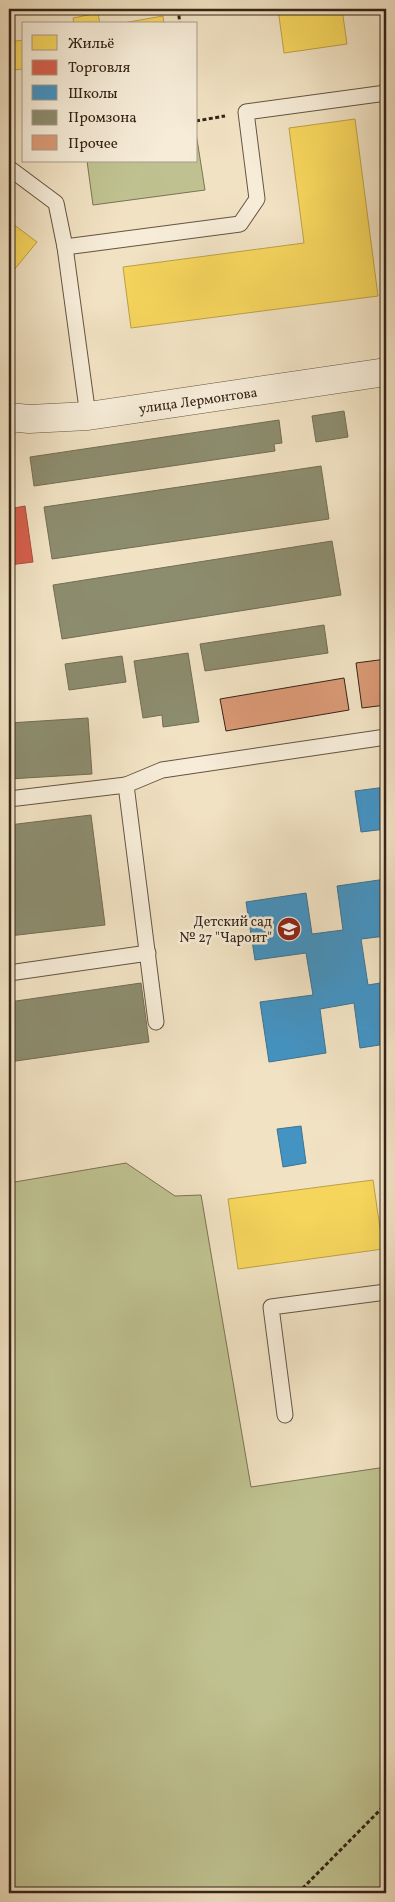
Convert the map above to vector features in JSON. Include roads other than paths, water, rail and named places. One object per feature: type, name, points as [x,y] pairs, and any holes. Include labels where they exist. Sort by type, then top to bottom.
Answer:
[{"type":"street","name":"улица Лермонтова","points":[[9,417],[29,419],[88,416],[386,372]]},
{"type":"lane","points":[[65,247],[240,224],[258,200],[246,112],[386,93]]},
{"type":"lane","points":[[9,168],[56,203],[65,247],[88,416]]},
{"type":"lane","points":[[9,799],[126,785],[162,770],[386,737]]},
{"type":"lane","points":[[126,785],[156,1022]]},
{"type":"lane","points":[[9,973],[148,953]]},
{"type":"lane","points":[[285,1415],[271,1307],[386,1292]]},
{"type":"place","name":"Детский сад № 27 \"Чароит\"","points":[[289,929]]}]
